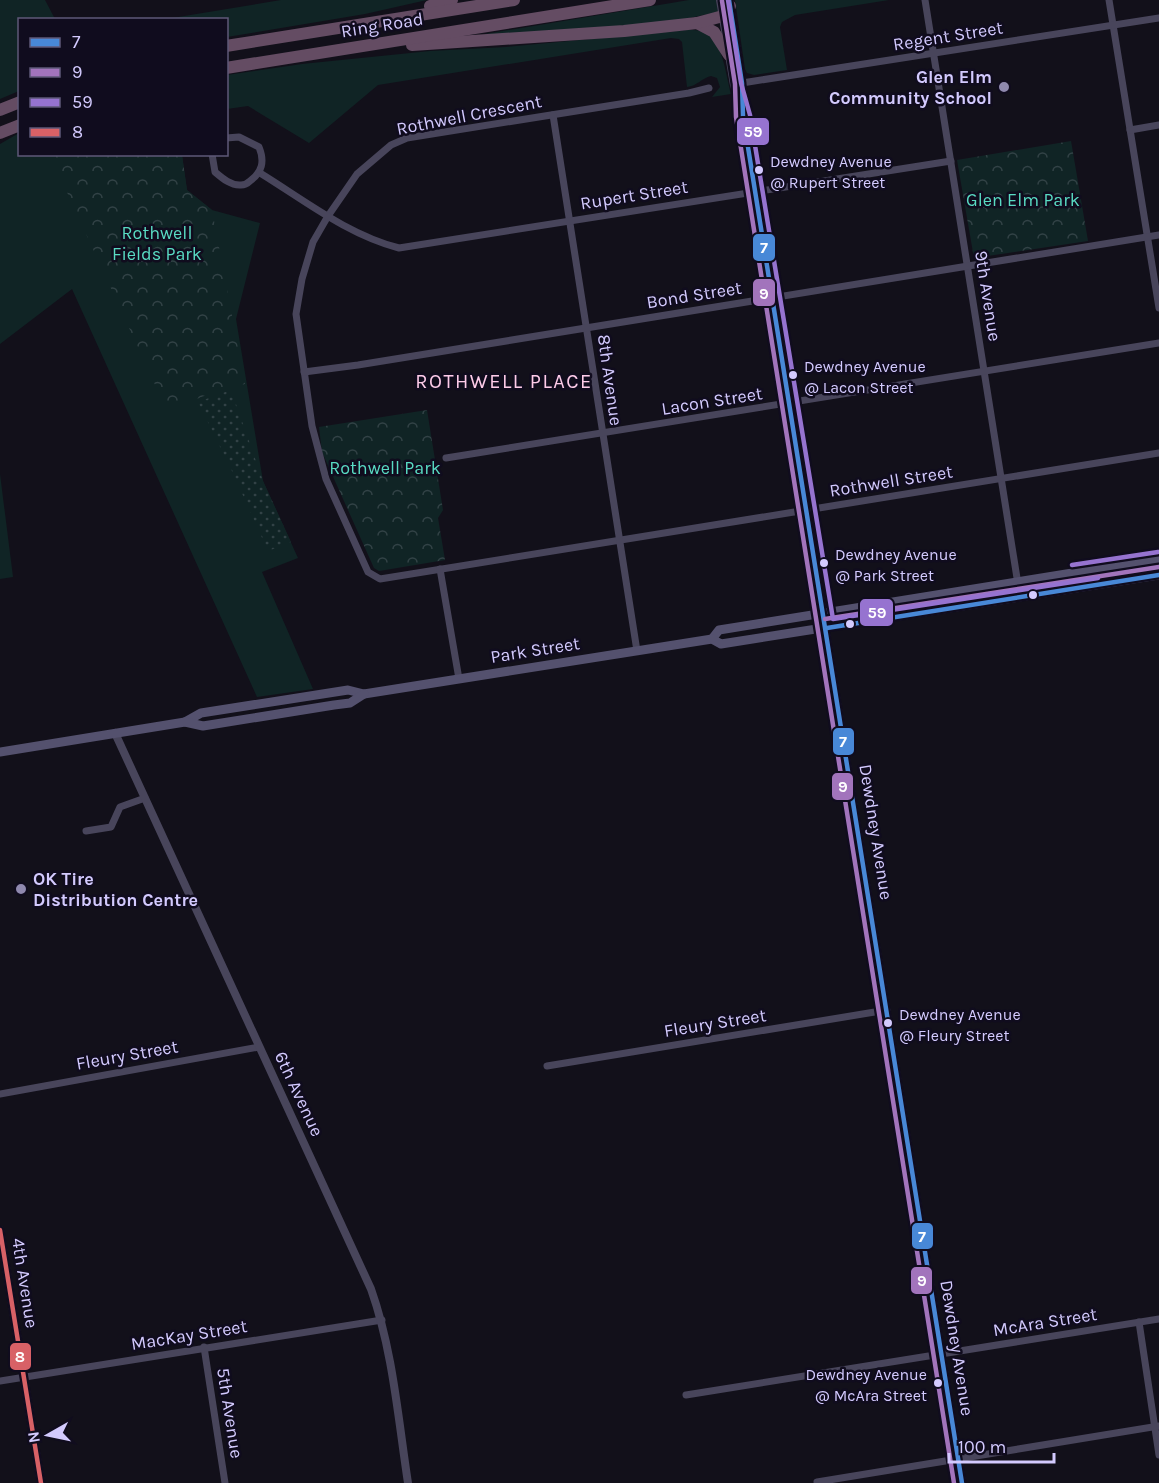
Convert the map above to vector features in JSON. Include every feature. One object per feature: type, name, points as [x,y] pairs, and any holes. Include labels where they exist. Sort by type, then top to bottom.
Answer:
[{"type":"highway","points":[[378,21],[452,0]]},
{"type":"highway","name":"Ring Road","points":[[228,46],[514,0]]},
{"type":"highway","name":"Ring Road","points":[[228,68],[650,0]]},
{"type":"highway","points":[[345,49],[567,36],[697,23],[723,16],[726,2]]},
{"type":"highway","points":[[697,23],[714,32],[729,55]]},
{"type":"highway","points":[[0,110],[18,103]]},
{"type":"highway","points":[[0,133],[18,125]]},
{"type":"main road","name":"Park Street","points":[[712,639],[719,630],[1159,559]]},
{"type":"main road","name":"Park Street","points":[[0,752],[185,722],[201,713],[348,690],[364,694],[712,639],[721,644],[1159,575]]},
{"type":"street","name":"9th Avenue","points":[[926,0],[1020,597]]},
{"type":"street","points":[[1109,0],[1159,308]]},
{"type":"street","name":"Dewdney Avenue","points":[[726,2],[742,83],[743,116]]},
{"type":"street","name":"Dewdney Avenue","points":[[723,16],[734,85],[743,116],[756,191],[962,1483]]},
{"type":"street","name":"Regent Street","points":[[742,83],[1159,18]]},
{"type":"street","name":"Rothwell Crescent","points":[[450,567],[380,579],[368,572],[326,479],[312,426],[296,314],[302,279],[313,242],[357,174],[398,141],[698,92],[709,88]]},
{"type":"street","name":"8th Avenue","points":[[553,115],[637,651]]},
{"type":"street","points":[[1130,130],[1159,125]]},
{"type":"street","points":[[212,156],[215,172],[224,181],[240,186],[260,173],[264,158],[259,147],[239,136],[228,138]]},
{"type":"street","name":"Rupert Street","points":[[260,173],[328,216],[376,242],[399,248],[951,160]]},
{"type":"street","name":"Bond Street","points":[[304,372],[1159,235]]},
{"type":"street","name":"Lacon Street","points":[[446,458],[1159,343]]},
{"type":"street","name":"Rothwell Street","points":[[450,567],[1159,453]]},
{"type":"street","points":[[440,569],[459,679]]},
{"type":"street","name":"6th Avenue","points":[[115,733],[371,1289],[382,1320],[389,1352],[408,1483]]},
{"type":"street","points":[[86,831],[111,827],[120,807],[145,798]]},
{"type":"street","name":"Fleury Street","points":[[547,1066],[887,1010]]},
{"type":"street","name":"Fleury Street","points":[[0,1094],[259,1047]]},
{"type":"street","name":"4th Avenue","points":[[0,1230],[41,1483]]},
{"type":"street","name":"McAra Street","points":[[686,1395],[1159,1318]]},
{"type":"street","name":"MacKay Street","points":[[0,1381],[382,1320]]},
{"type":"street","points":[[1139,1322],[1157,1427],[1159,1455]]},
{"type":"street","name":"5th Avenue","points":[[204,1347],[225,1483]]},
{"type":"street","points":[[817,1482],[1157,1427]]},
{"type":"green space","points":[[0,0],[45,0],[54,18],[18,18],[18,91],[0,99]]},
{"type":"green space","points":[[281,0],[427,0],[365,14],[228,37],[228,18],[172,18]]},
{"type":"green space","points":[[689,0],[716,0],[718,12],[670,22],[485,36],[485,34]]},
{"type":"green space","points":[[735,0],[889,0],[795,15],[782,22],[780,27],[787,70],[754,75],[747,73],[745,69]]},
{"type":"green space","points":[[687,30],[699,31],[715,41],[724,63],[731,94],[712,97],[720,87],[717,78],[711,76],[687,87],[682,42],[671,38],[378,85],[309,143],[248,106],[228,109],[228,75],[302,64],[430,51],[506,47]]},
{"type":"green space","points":[[18,134],[18,156],[182,156],[187,190],[212,210],[260,223],[236,319],[263,481],[298,558],[262,572],[313,689],[257,697],[72,289],[0,344],[0,144]]},
{"type":"green space","name":"Glen Elm Park","points":[[1071,141],[1088,241],[974,258],[957,160]]},
{"type":"green space","name":"Rothwell Fields Park","points":[[50,156],[182,156],[187,190],[212,210],[245,384],[209,394],[167,411]]},
{"type":"green space","points":[[231,390],[263,481],[291,542],[268,551],[198,402]]},
{"type":"green space","name":"Rothwell Park","points":[[427,410],[443,510],[438,518],[445,560],[379,571],[374,568],[322,452],[319,427]]},
{"type":"green space","points":[[0,474],[13,577],[0,579]]},
{"type":"transit line","name":"59","points":[[728,0],[741,83],[750,115],[833,619],[1098,578]]},
{"type":"transit line","name":"7","points":[[729,0],[742,83],[743,116],[962,1483]]},
{"type":"transit line","name":"9","points":[[722,1],[735,84],[736,117],[954,1483]]},
{"type":"transit line","name":"59","points":[[1072,565],[1158,552]]},
{"type":"transit line","name":"9","points":[[825,619],[1159,567]]},
{"type":"transit line","name":"7","points":[[827,628],[1159,575]]},
{"type":"transit line","name":"8","points":[[0,1230],[41,1483]]},
{"type":"place","name":"Glen Elm Community School","points":[[1004,87]]},
{"type":"place","name":"Dewdney Avenue @ Rupert Street","points":[[759,170]]},
{"type":"place","name":"Dewdney Avenue @ Lacon Street","points":[[793,375]]},
{"type":"place","name":"Dewdney Avenue @ Park Street","points":[[824,563]]},
{"type":"place","name":"OK Tire Distribution Centre","points":[[21,889]]},
{"type":"place","name":"Dewdney Avenue @ Fleury Street","points":[[888,1023]]},
{"type":"place","name":"Dewdney Avenue @ McAra Street","points":[[938,1383]]},
{"type":"district","name":"ROTHWELL PLACE","points":[[504,381]]}]
